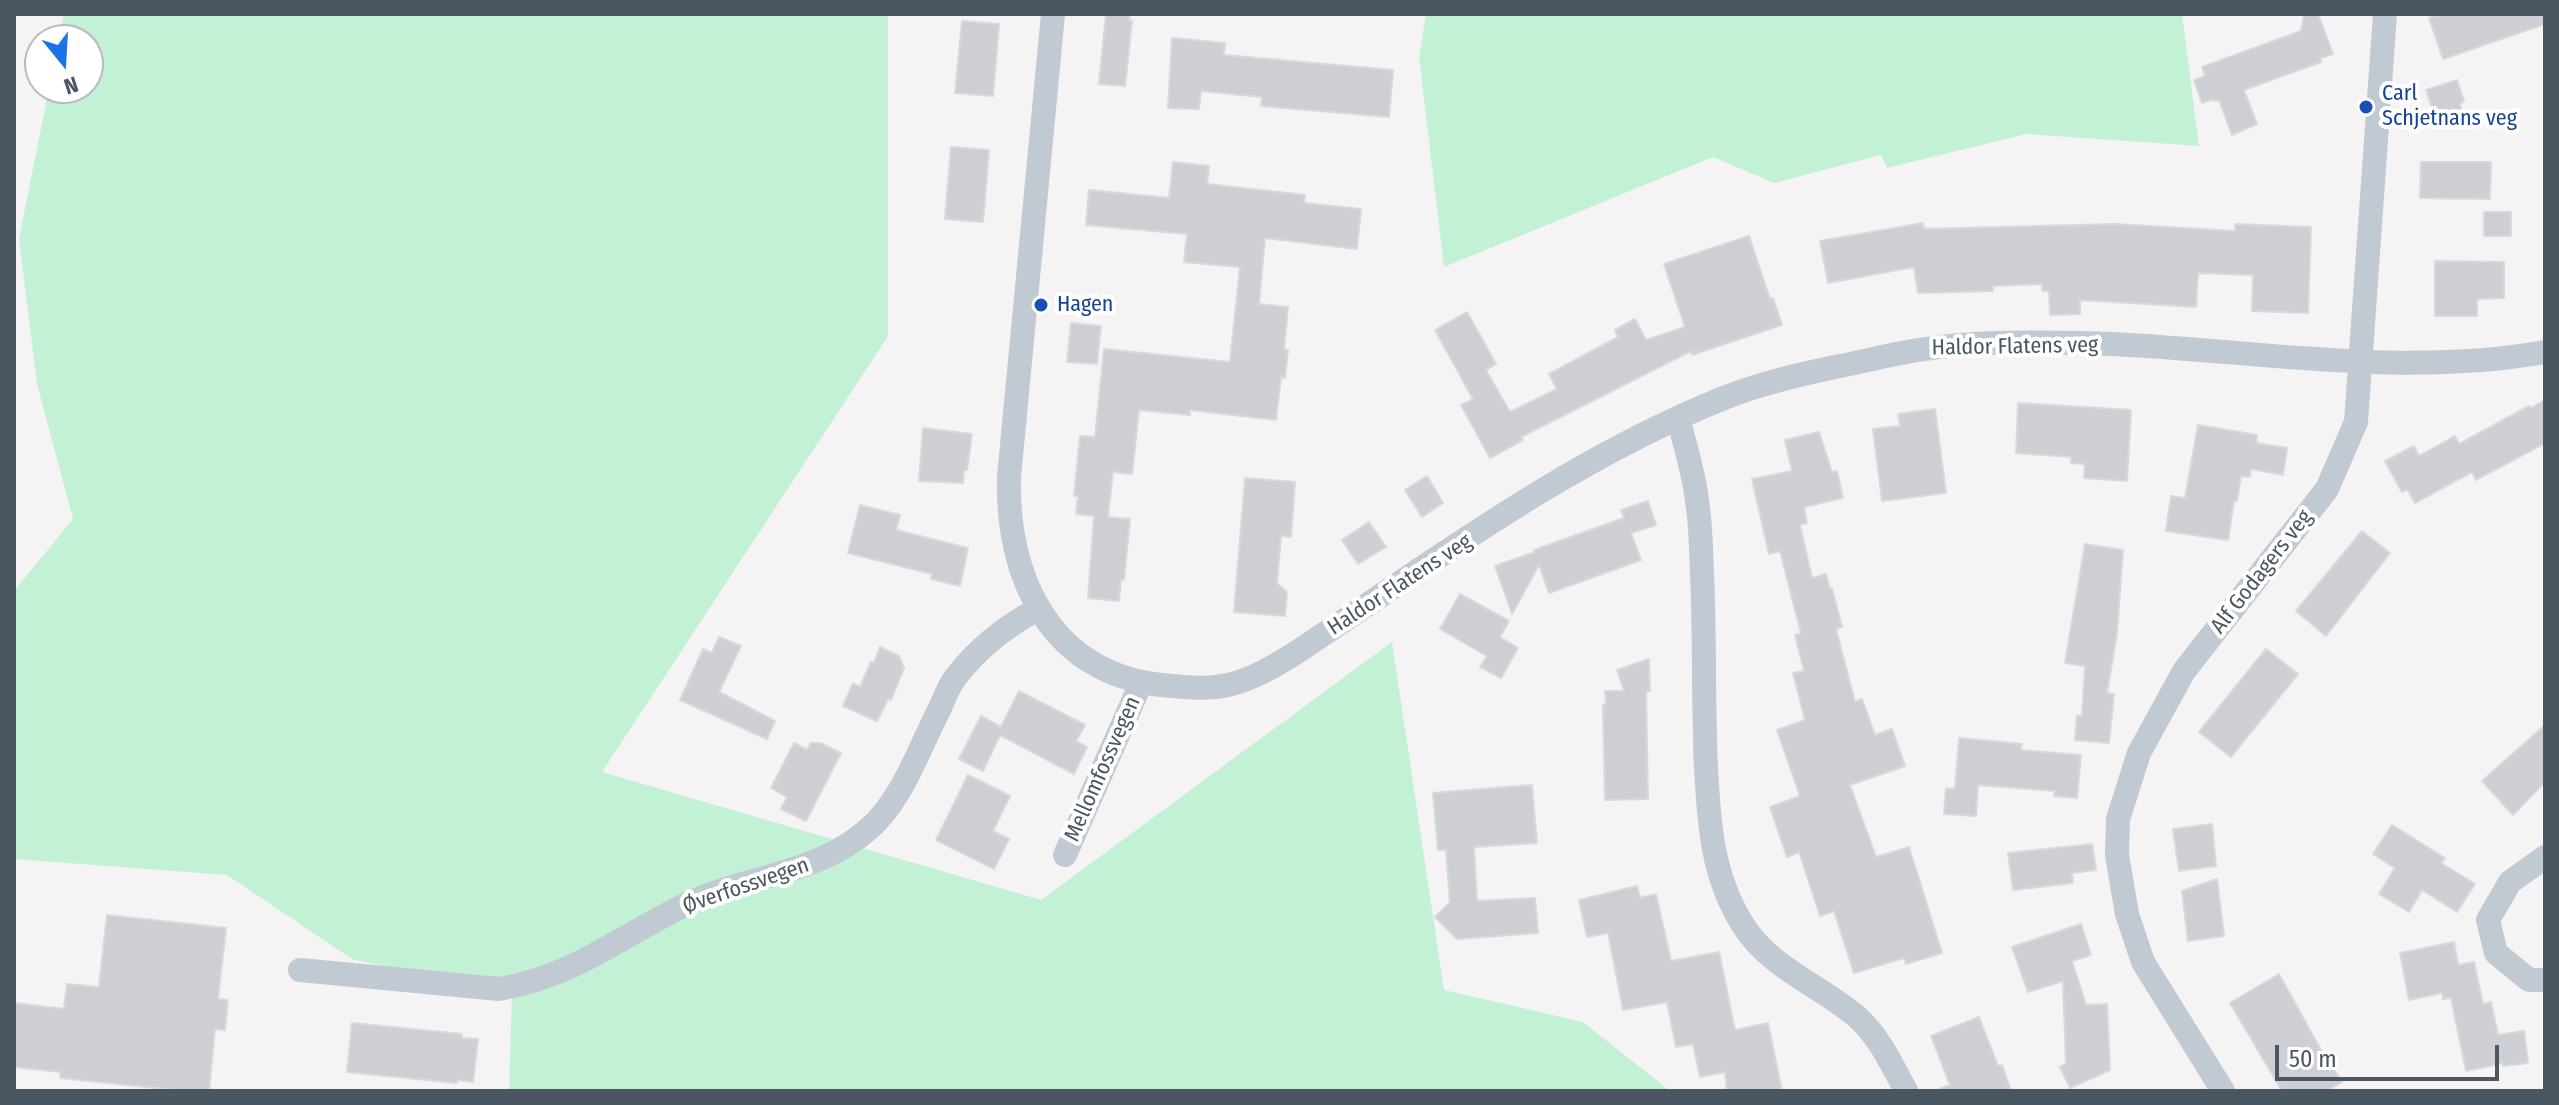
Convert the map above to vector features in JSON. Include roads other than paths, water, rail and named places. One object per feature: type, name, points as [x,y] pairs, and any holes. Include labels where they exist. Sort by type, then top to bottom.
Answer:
[{"type":"street","name":"Haldor Flatens veg","points":[[1053,14],[1008,507],[1016,557],[1038,609],[1061,638],[1083,656],[1107,670],[1141,683],[1194,689],[1226,685],[1256,676],[1560,479],[1678,418],[1726,397],[1782,379],[1920,349],[2003,344],[2086,343],[2361,362]]},
{"type":"street","name":"Alf Godagers veg","points":[[2223,1091],[2143,962],[2127,914],[2117,855],[2118,819],[2139,753],[2184,671],[2327,489],[2356,422],[2385,14]]},
{"type":"street","points":[[2361,362],[2435,363],[2508,359],[2545,352]]},
{"type":"street","points":[[1678,418],[1697,500],[1709,825],[1717,867],[1727,895],[1751,936],[1767,954],[1856,1016],[1879,1042],[1906,1091]]},
{"type":"street","name":"Øverfossvegen","points":[[300,970],[499,989],[530,984],[567,970],[687,904],[817,862],[849,844],[876,822],[894,800],[954,679],[998,633],[1038,609]]},
{"type":"street","name":"Mellomfossvegen","points":[[1065,855],[1141,683]]},
{"type":"street","points":[[2545,857],[2510,882],[2488,920],[2496,953],[2529,980],[2545,980]]},
{"type":"place","name":"Carl Schjetnans veg","points":[[2366,107]]},
{"type":"place","name":"Hagen","points":[[1041,305]]}]
